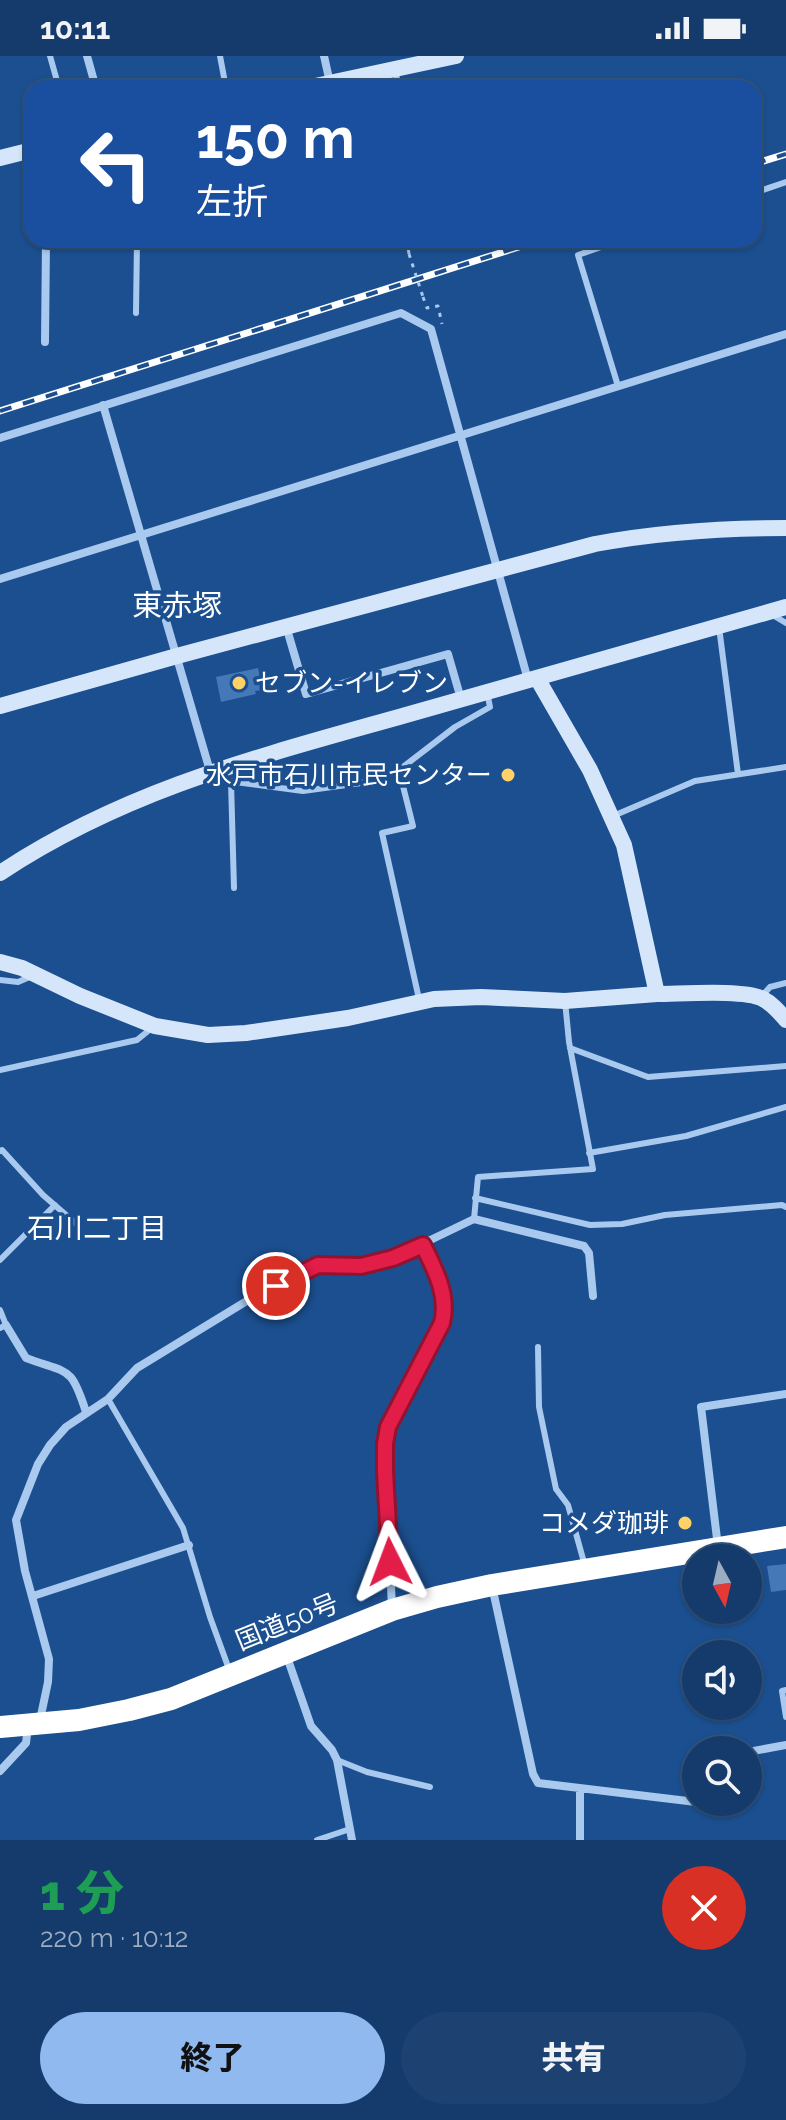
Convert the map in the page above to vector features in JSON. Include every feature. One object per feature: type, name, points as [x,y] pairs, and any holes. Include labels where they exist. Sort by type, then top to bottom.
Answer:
[{"type":"highway","name":"国道50号","points":[[743,1544],[786,1537]]},
{"type":"highway","name":"国道50号","points":[[0,1727],[34,1725],[129,1710],[171,1699],[392,1610],[492,1585],[682,1554]]},
{"type":"street","points":[[87,56],[94,80]]},
{"type":"street","points":[[324,56],[329,80]]},
{"type":"street","points":[[343,80],[423,59],[456,56]]},
{"type":"street","points":[[0,158],[24,152]]},
{"type":"street","points":[[45,342],[46,248]]},
{"type":"street","points":[[0,438],[401,313],[431,329],[497,570],[533,679],[613,816],[624,845],[657,994]]},
{"type":"street","points":[[0,579],[786,334]]},
{"type":"street","points":[[103,405],[210,771]]},
{"type":"street","points":[[0,706],[595,544],[663,532],[786,528]]},
{"type":"street","points":[[0,873],[112,809],[210,771],[786,607]]},
{"type":"street","points":[[286,626],[306,694],[448,654],[461,699]]},
{"type":"street","points":[[0,962],[155,1026],[208,1035],[246,1033],[348,1018],[420,1002],[481,997],[565,1001],[657,994],[744,994],[761,997],[776,1007],[786,1020]]},
{"type":"street","points":[[0,1771],[26,1743],[48,1682],[49,1659],[25,1571],[16,1520],[38,1464],[50,1445],[66,1427],[108,1399],[137,1368],[199,1329],[318,1265],[361,1266],[393,1258],[474,1219],[584,1246],[589,1253],[593,1296]]},
{"type":"street","points":[[392,1610],[385,1444],[396,1409],[442,1323],[446,1309],[441,1287],[423,1245]]},
{"type":"street","points":[[3,1327],[26,1358],[62,1369],[76,1381],[86,1412]]},
{"type":"street","points":[[718,1544],[701,1407],[786,1394]]},
{"type":"street","points":[[33,1596],[189,1545]]},
{"type":"street","points":[[492,1585],[533,1774],[538,1783],[682,1800]]},
{"type":"street","points":[[286,1653],[311,1726],[337,1760],[352,1840]]},
{"type":"street","points":[[762,1749],[786,1745]]},
{"type":"street","points":[[580,1788],[580,1840]]},
{"type":"lane","points":[[50,56],[57,80]]},
{"type":"lane","points":[[220,56],[224,80]]},
{"type":"lane","points":[[396,68],[397,80]]},
{"type":"lane","points":[[762,190],[786,182]]},
{"type":"lane","points":[[136,313],[137,248]]},
{"type":"lane","points":[[598,248],[578,255],[618,386]]},
{"type":"lane","points":[[768,612],[786,623]]},
{"type":"lane","points":[[719,626],[738,774]]},
{"type":"lane","points":[[210,771],[213,779],[303,791],[361,783],[399,770],[455,727],[490,707],[487,692]]},
{"type":"lane","points":[[613,816],[695,781],[786,767]]},
{"type":"lane","points":[[399,770],[413,826],[382,833],[420,1002]]},
{"type":"lane","points":[[231,782],[234,888]]},
{"type":"lane","points":[[0,980],[18,982],[35,975]]},
{"type":"lane","points":[[761,997],[770,987],[786,983]]},
{"type":"lane","points":[[474,1219],[478,1177],[593,1169],[570,1048],[565,1001]]},
{"type":"lane","points":[[0,1070],[137,1040],[155,1026]]},
{"type":"lane","points":[[570,1048],[648,1077],[786,1066]]},
{"type":"lane","points":[[589,1153],[686,1136],[786,1107]]},
{"type":"lane","points":[[0,1151],[80,1227]]},
{"type":"lane","points":[[475,1198],[590,1225],[622,1224],[665,1215],[786,1207]]},
{"type":"lane","points":[[0,1260],[55,1205]]},
{"type":"lane","points":[[0,1310],[3,1327]]},
{"type":"lane","points":[[538,1347],[539,1407],[556,1489],[568,1505],[586,1570]]},
{"type":"lane","points":[[108,1399],[174,1507],[232,1675]]},
{"type":"lane","points":[[786,1690],[782,1691],[786,1717]]},
{"type":"lane","points":[[337,1760],[367,1772],[430,1787]]},
{"type":"lane","points":[[317,1840],[350,1829]]},
{"type":"path","points":[[408,248],[427,308],[438,306]]},
{"type":"building","name":"セブン-イレブン","points":[[258,668],[263,690],[221,702],[216,677]]},
{"type":"building","points":[[786,1564],[786,1590],[771,1592],[767,1566]]},
{"type":"railway","points":[[762,162],[786,154]]},
{"type":"railway","points":[[0,411],[516,248]]},
{"type":"place","name":"セブン-イレブン","points":[[239,683]]},
{"type":"place","name":"水戸市石川市民センター","points":[[508,775]]},
{"type":"place","name":"コメダ珈琲","points":[[685,1523]]},
{"type":"district","name":"東赤塚","points":[[177,606]]},
{"type":"district","name":"石川二丁目","points":[[97,1228]]},
{"type":"route","points":[[276,1286],[318,1265],[361,1266],[382,1262],[423,1245],[441,1287],[446,1309],[442,1323],[388,1427],[385,1471],[390,1562]]}]
